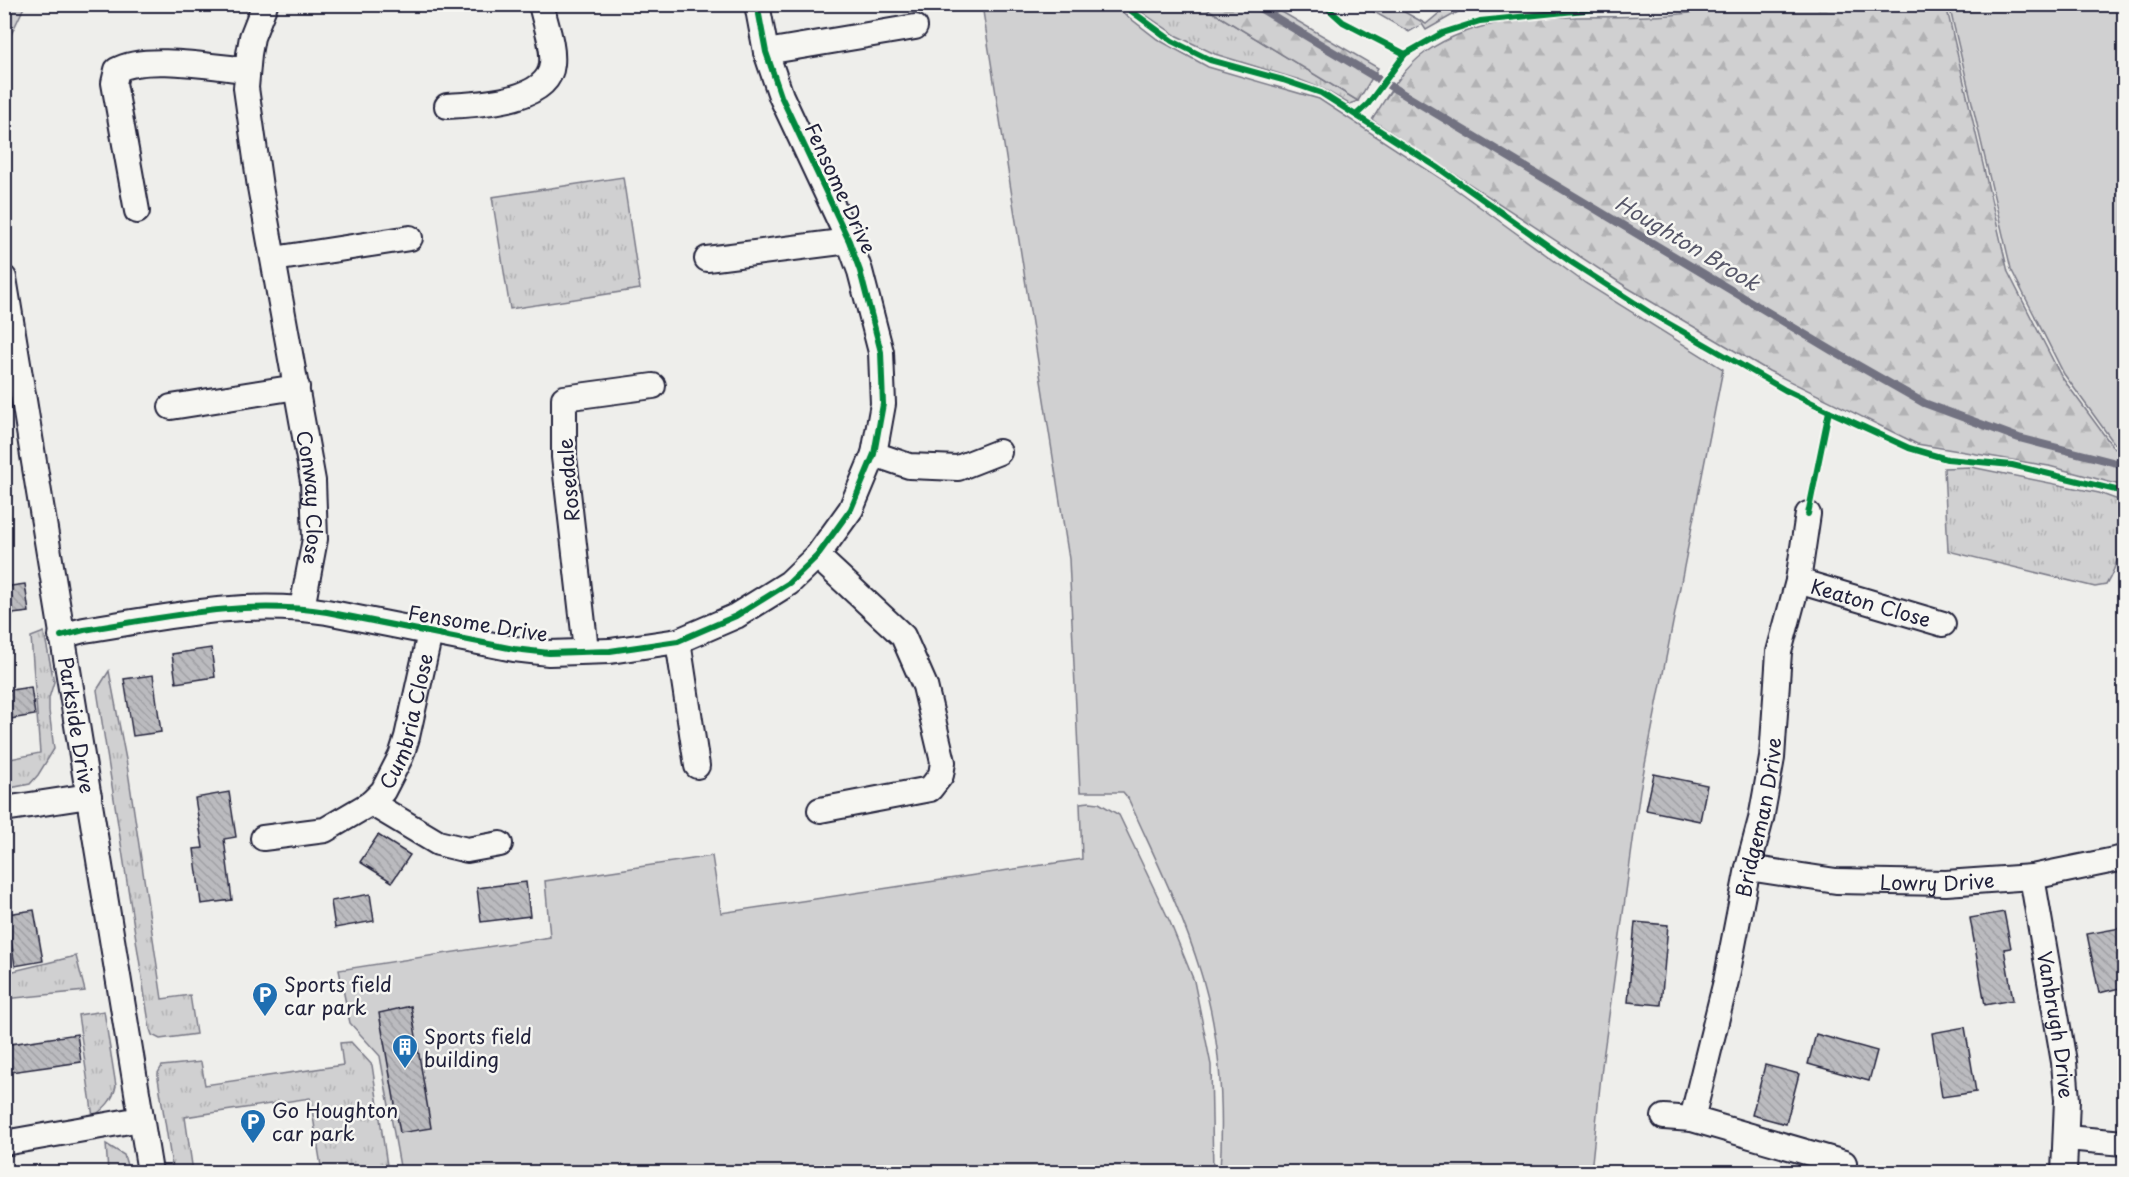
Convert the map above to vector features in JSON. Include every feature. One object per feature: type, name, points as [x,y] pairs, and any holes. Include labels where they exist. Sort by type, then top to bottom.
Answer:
[{"type":"street","name":"Conway Close","points":[[265,4],[252,37],[247,70],[248,106],[260,187],[313,481],[315,539],[302,608]]},
{"type":"street","points":[[447,106],[503,101],[537,88],[545,81],[551,73],[553,62],[541,4]]},
{"type":"street","name":"Fensome Drive","points":[[61,636],[84,630],[228,608],[302,608],[514,649],[549,653],[610,651],[678,641],[736,616],[789,583],[817,556],[851,509],[874,453],[883,404],[881,352],[861,271],[781,96],[766,52],[757,4]]},
{"type":"street","points":[[766,52],[915,27]]},
{"type":"street","points":[[137,211],[114,83],[117,70],[126,65],[166,62],[247,70]]},
{"type":"street","points":[[274,259],[410,238]]},
{"type":"street","points":[[707,259],[849,241]]},
{"type":"street","name":"Parkside Drive","points":[[4,278],[150,1173]]},
{"type":"street","name":"Rosedale","points":[[586,650],[564,457],[564,398],[653,386]]},
{"type":"street","points":[[171,407],[297,387]]},
{"type":"street","points":[[874,453],[909,466],[958,468],[999,452]]},
{"type":"street","name":"Bridgeman Drive","points":[[1692,1119],[1726,981],[1748,868],[1761,819],[1772,758],[1779,652],[1798,581],[1809,514]]},
{"type":"street","points":[[817,556],[903,636],[925,686],[943,762],[941,775],[930,789],[820,810]]},
{"type":"street","name":"Keaton Close","points":[[1798,581],[1943,624]]},
{"type":"street","name":"Cumbria Close","points":[[263,838],[325,830],[371,803],[383,791],[401,756],[407,737],[430,633]]},
{"type":"street","points":[[678,641],[697,766]]},
{"type":"street","points":[[4,809],[89,796]]},
{"type":"street","name":"Cumbria Close","points":[[371,803],[438,843],[467,850],[500,844]]},
{"type":"street","name":"Lowry Drive","points":[[1748,868],[1836,880],[1946,883],[2032,877],[2124,858]]},
{"type":"street","name":"Vanbrugh Drive","points":[[2032,877],[2064,1062],[2067,1101],[2064,1173]]},
{"type":"street","points":[[1664,1117],[1692,1119],[1844,1163]]},
{"type":"street","points":[[4,1143],[141,1119]]},
{"type":"street","points":[[2066,1138],[2124,1143]]},
{"type":"green space","points":[[5,4],[25,5],[8,41],[5,42]]},
{"type":"green space","points":[[1730,4],[1946,5],[2008,272],[2061,376],[2113,447],[2124,451],[2124,486],[2049,466],[1917,444],[1769,371],[1628,288],[1372,120],[1396,83],[1417,59],[1454,36],[1484,26],[1516,20],[1680,14]]},
{"type":"green space","points":[[982,5],[1113,5],[1157,39],[1208,67],[1319,99],[1440,178],[1585,283],[1723,369],[1640,790],[1602,1066],[1591,1172],[1220,1172],[1222,1121],[1217,1045],[1207,995],[1185,926],[1128,798],[1123,792],[1080,792],[1069,559]]},
{"type":"green space","points":[[1131,5],[1201,5],[1358,101],[1349,104],[1323,89],[1300,80],[1215,54],[1177,36]]},
{"type":"green space","points":[[1201,5],[1270,5],[1378,68],[1358,101]]},
{"type":"green space","points":[[1362,5],[1392,5],[1426,24],[1449,5],[1478,5],[1465,8],[1426,30],[1422,24],[1409,32]]},
{"type":"green space","points":[[1949,5],[2124,5],[2124,446],[2114,443],[2064,374],[2011,269]]},
{"type":"green space","points":[[623,177],[640,289],[510,309],[492,197]]},
{"type":"green space","points":[[1971,467],[2099,493],[2124,502],[2121,545],[2106,585],[2095,587],[1948,551],[1944,468]]},
{"type":"green space","points":[[44,632],[54,682],[49,698],[49,711],[54,749],[30,784],[5,789],[5,760],[40,753],[31,637]]},
{"type":"green space","points":[[109,671],[127,765],[162,999],[190,995],[196,1034],[160,1039],[152,1035],[150,1029],[97,690]]},
{"type":"green space","points":[[1080,803],[1099,803],[1119,815],[1170,922],[1194,981],[1211,1065],[1213,1172],[401,1172],[380,1056],[350,1023],[339,970],[550,937],[545,881],[712,856],[721,913],[1082,859]]},
{"type":"green space","points":[[76,956],[85,991],[5,999],[5,973]]},
{"type":"green space","points":[[104,1011],[116,1086],[110,1100],[93,1117],[78,1015]]},
{"type":"green space","points":[[351,1042],[372,1065],[388,1172],[322,1172],[310,1098],[185,1117],[193,1172],[173,1172],[158,1078],[162,1066],[201,1062],[205,1085],[343,1065],[340,1043]]},
{"type":"green space","points":[[106,1144],[124,1155],[129,1172],[108,1172]]},
{"type":"building","points":[[25,584],[29,612],[4,615],[4,587]]},
{"type":"building","points":[[211,648],[215,677],[176,683],[172,654]]},
{"type":"building","points":[[153,675],[161,732],[133,736],[124,679]]},
{"type":"building","points":[[31,687],[35,715],[4,720],[4,691]]},
{"type":"building","points":[[1654,774],[1707,785],[1700,821],[1646,810]]},
{"type":"building","points":[[229,792],[236,837],[224,839],[232,900],[201,904],[194,849],[203,848],[195,798]]},
{"type":"building","points":[[378,835],[410,855],[392,882],[360,862]]},
{"type":"building","points":[[526,882],[530,916],[481,922],[477,888]]},
{"type":"building","points":[[370,894],[374,921],[335,928],[331,901]]},
{"type":"building","points":[[34,910],[43,961],[15,966],[7,914]]},
{"type":"building","points":[[2004,912],[2011,948],[2004,949],[2013,1000],[1985,1005],[1970,918]]},
{"type":"building","points":[[1635,922],[1668,925],[1661,1005],[1628,1002]]},
{"type":"building","points":[[2120,928],[2124,953],[2124,987],[2099,993],[2087,934]]},
{"type":"building","name":"Sports field building","points":[[411,1006],[431,1128],[400,1133],[379,1013]]},
{"type":"building","points":[[1965,1027],[1976,1092],[1942,1097],[1932,1033]]},
{"type":"building","points":[[77,1034],[81,1062],[4,1073],[4,1045]]},
{"type":"building","points":[[1816,1034],[1877,1051],[1869,1081],[1808,1064]]},
{"type":"building","points":[[1765,1065],[1799,1074],[1786,1124],[1752,1115]]},
{"type":"waterway","name":"Houghton Brook","points":[[1253,4],[1831,350],[1924,403],[2019,438],[2124,465]]},
{"type":"cycle path","points":[[61,636],[175,615],[266,608],[327,612],[514,649],[549,653],[610,651],[678,641],[736,616],[789,583],[817,556],[851,509],[874,454],[883,404],[881,352],[860,271],[849,241],[781,96],[766,52],[757,4]]},
{"type":"cycle path","points":[[1122,4],[1172,41],[1210,60],[1321,93],[1437,167],[1571,262],[1652,314],[1785,390],[1909,448],[1947,459],[2012,465],[2124,492]]},
{"type":"cycle path","points":[[1323,4],[1343,22],[1405,54]]},
{"type":"cycle path","points":[[1356,115],[1368,104],[1405,54],[1442,33],[1480,21],[1653,4]]},
{"type":"cycle path","points":[[1808,514],[1829,411]]},
{"type":"place","name":"Sports field car park","points":[[265,1018]]},
{"type":"place","name":"Sports field building","points":[[405,1070]]},
{"type":"place","name":"Go Houghton car park","points":[[253,1145]]}]
